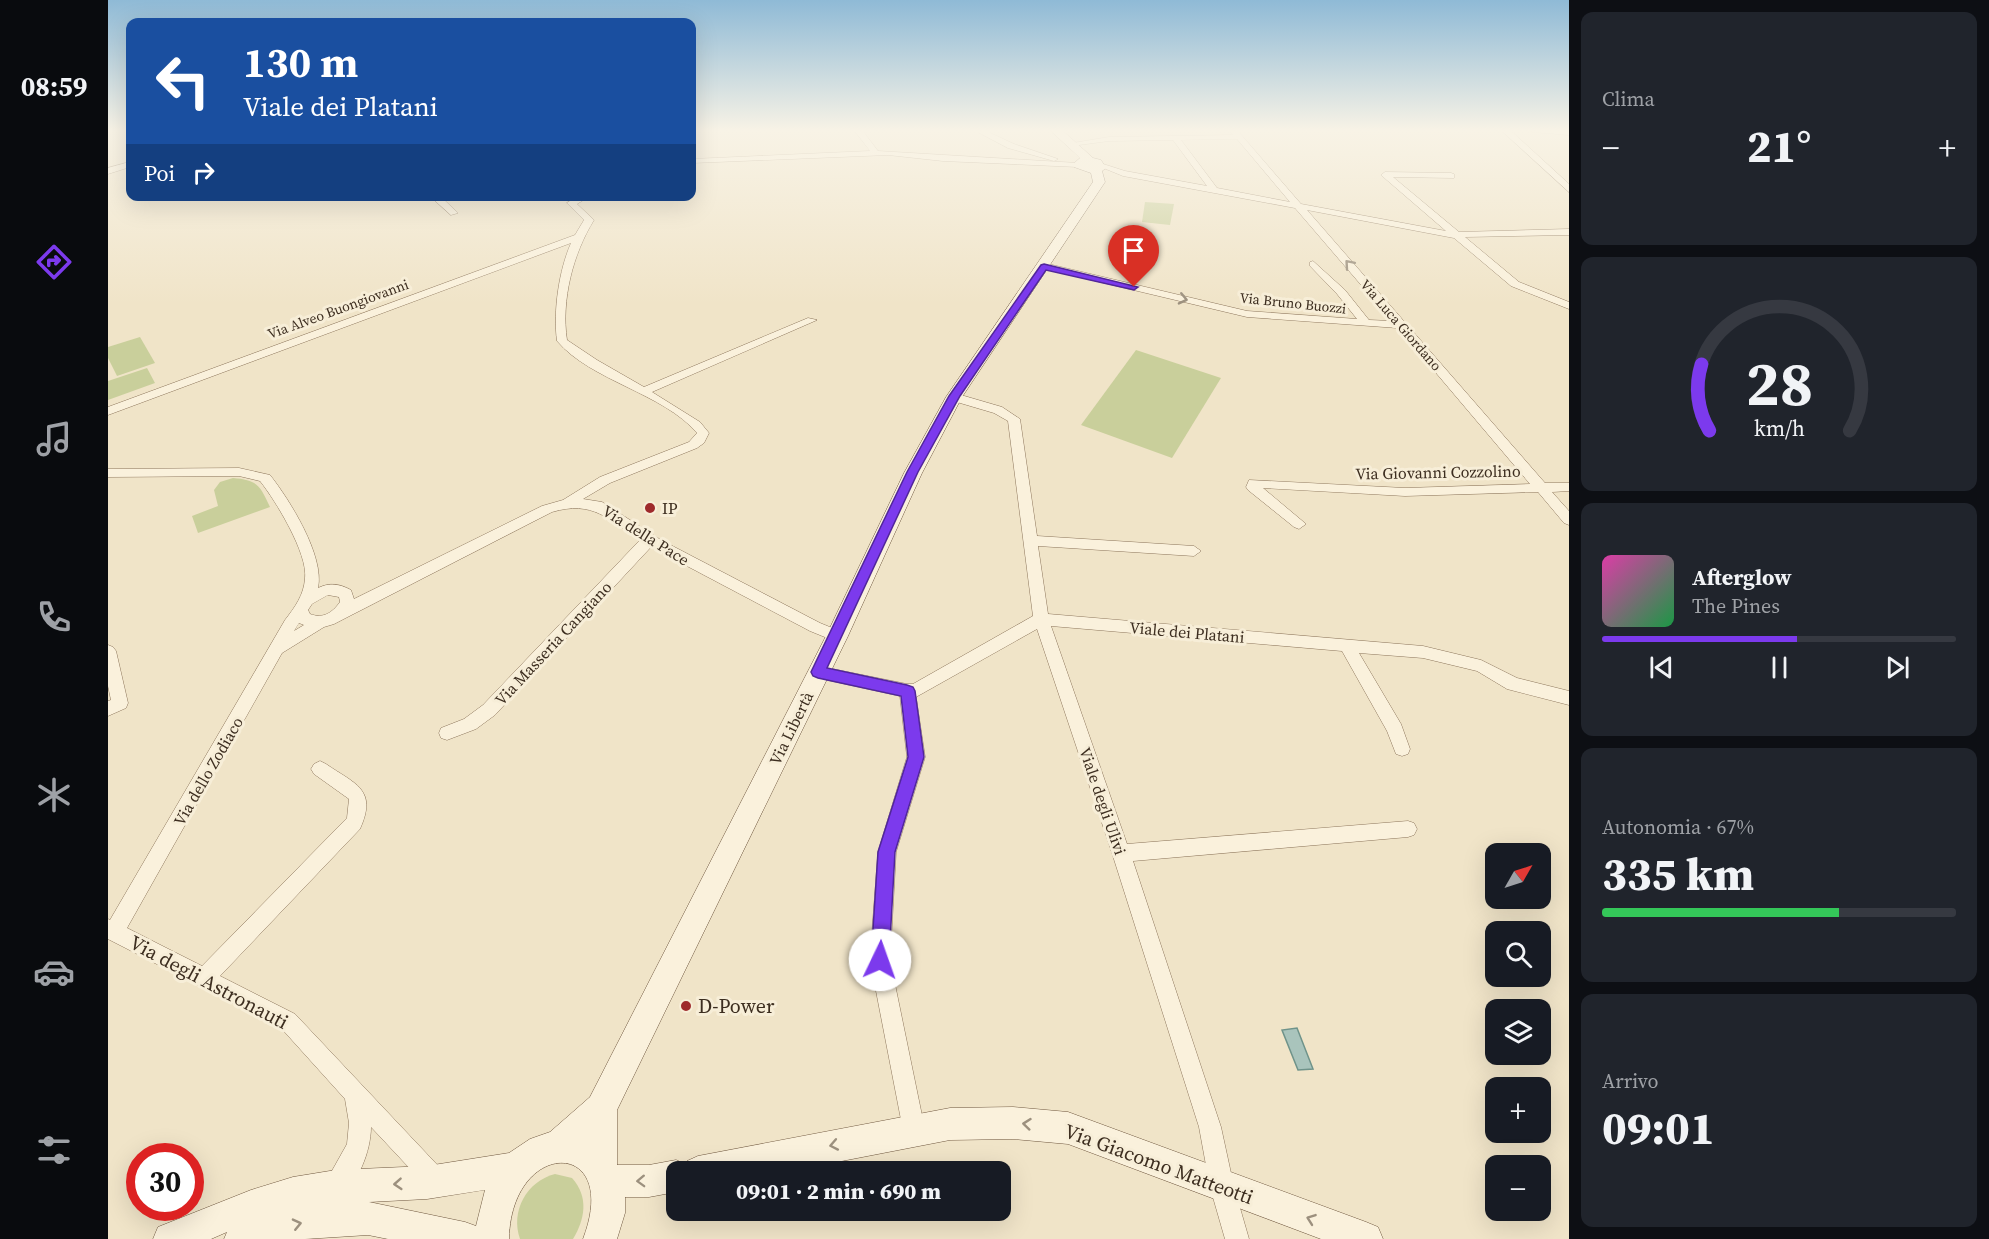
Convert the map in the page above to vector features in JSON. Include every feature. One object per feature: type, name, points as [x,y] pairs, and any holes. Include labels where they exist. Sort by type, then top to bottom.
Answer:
[{"type":"street","name":"Via Libertà","points":[[558,1146],[601,1108],[837,636],[913,472],[954,396],[1095,188]]},
{"type":"street","points":[[1199,188],[1454,235],[1569,232]]},
{"type":"street","name":"Via Luca Giordano","points":[[1284,188],[1569,520]]},
{"type":"street","points":[[1400,188],[1515,284],[1569,312]]},
{"type":"street","points":[[440,201],[454,213]]},
{"type":"street","points":[[568,503],[605,480],[686,448],[700,440],[703,433],[698,426],[574,351],[562,340],[562,308],[568,269],[579,237],[589,218],[572,203],[576,201]]},
{"type":"street","name":"Via Alveo Buongiovanni","points":[[108,411],[579,237]]},
{"type":"street","points":[[1313,264],[1341,292],[1366,323]]},
{"type":"street","name":"Via Bruno Buozzi","points":[[1044,266],[1246,314],[1401,325]]},
{"type":"street","points":[[1515,284],[1569,306]]},
{"type":"street","points":[[642,392],[812,320]]},
{"type":"street","name":"Viale degli Ulivi","points":[[954,396],[998,410],[1014,419],[1041,619],[1121,853],[1210,1127],[1222,1186],[1237,1239]]},
{"type":"street","points":[[108,473],[239,472],[259,475],[270,483],[312,568],[346,594],[347,602],[342,612]]},
{"type":"street","name":"Via Giovanni Cozzolino","points":[[1299,524],[1259,493],[1253,487],[1254,483],[1405,492],[1540,486]]},
{"type":"street","points":[[1540,486],[1569,487]]},
{"type":"street","points":[[1540,486],[1569,502]]},
{"type":"street","name":"Via della Pace","points":[[278,648],[320,622],[547,509],[568,503],[597,505],[649,540],[804,622],[837,636]]},
{"type":"street","name":"Via Masseria Cangiano","points":[[447,733],[470,724],[489,710],[649,540]]},
{"type":"street","points":[[1030,541],[1194,551]]},
{"type":"street","name":"Via dello Zodiaco","points":[[111,930],[290,624],[304,605],[312,580],[312,568]]},
{"type":"street","name":"Via della Pace","points":[[304,605],[319,592],[387,590]]},
{"type":"street","points":[[304,605],[303,618],[320,622]]},
{"type":"street","points":[[818,672],[907,691],[916,690],[1041,619]]},
{"type":"street","name":"Viale dei Platani","points":[[1041,619],[1423,651],[1481,666],[1513,684],[1569,698]]},
{"type":"street","points":[[1346,645],[1395,729],[1402,748]]},
{"type":"street","points":[[108,651],[120,703],[108,709]]},
{"type":"street","points":[[907,691],[916,757],[887,852],[880,960],[914,1130]]},
{"type":"street","points":[[205,977],[354,823],[360,800],[357,794],[320,769]]},
{"type":"street","points":[[1121,853],[1408,829]]},
{"type":"street","name":"Via degli Astronauti","points":[[111,930],[288,1021],[436,1180]]},
{"type":"street","points":[[335,1186],[354,1160],[360,1143],[360,1118],[355,1094]]},
{"type":"street","name":"Via Libertà","points":[[600,1239],[606,1224],[609,1204],[603,1175],[601,1108]]},
{"type":"street","name":"Via Giacomo Matteotti","points":[[755,1161],[950,1124],[1013,1123],[1068,1128],[1366,1239]]},
{"type":"street","points":[[492,1239],[491,1224],[497,1201],[508,1179],[531,1156],[558,1146],[572,1147],[591,1156],[603,1175],[649,1181],[666,1178]]},
{"type":"street","points":[[170,1239],[265,1203],[309,1190],[335,1186],[397,1185],[472,1177],[518,1167]]},
{"type":"street","points":[[241,1239],[310,1221],[368,1218],[465,1239]]},
{"type":"green space","points":[[1145,202],[1174,204],[1170,225],[1142,222]]},
{"type":"green space","points":[[140,337],[155,363],[117,376],[108,358],[108,347]]},
{"type":"green space","points":[[1136,350],[1221,378],[1172,458],[1081,425]]},
{"type":"green space","points":[[147,368],[155,383],[108,400],[108,381]]},
{"type":"green space","points":[[233,478],[248,480],[257,485],[270,507],[198,533],[192,516],[218,506],[214,490],[220,482]]},
{"type":"green space","points":[[555,1174],[572,1178],[583,1200],[580,1224],[573,1239],[520,1239],[517,1218],[523,1199],[536,1183]]},
{"type":"water","points":[[1297,1028],[1313,1069],[1298,1070],[1282,1030]]},
{"type":"place","name":"IP","points":[[650,508]]},
{"type":"place","name":"D-Power","points":[[686,1006]]},
{"type":"route","points":[[880,960],[887,852],[916,757],[907,691],[818,672],[913,472],[954,396],[1044,266],[1134,287]]}]
